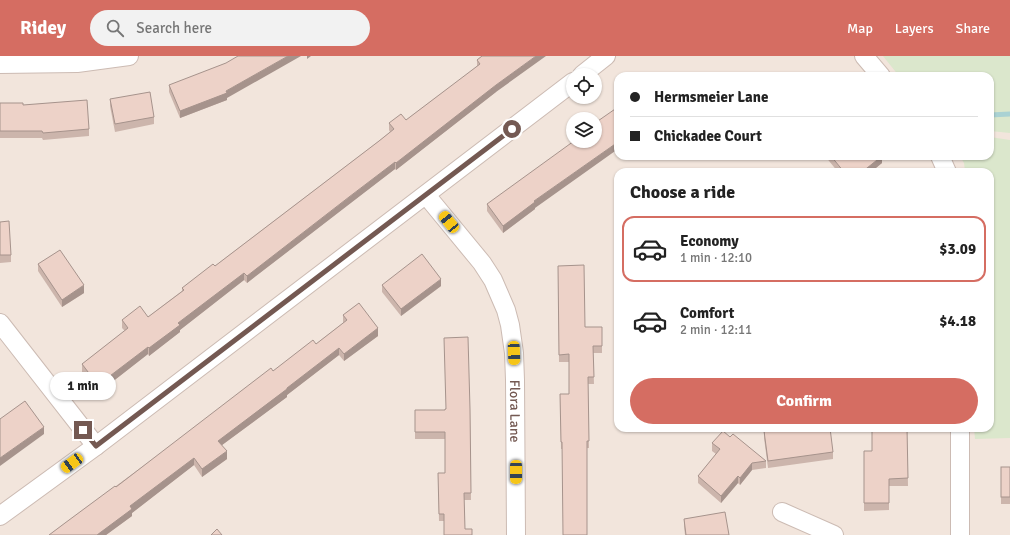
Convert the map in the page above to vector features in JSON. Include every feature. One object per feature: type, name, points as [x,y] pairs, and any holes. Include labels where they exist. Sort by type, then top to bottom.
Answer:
[{"type":"street","points":[[0,64],[77,63],[129,56]]},
{"type":"street","points":[[591,68],[606,56]]},
{"type":"street","points":[[864,56],[878,72]]},
{"type":"street","points":[[0,516],[96,446],[566,87]]},
{"type":"street","name":"Flora Lane","points":[[426,194],[493,280],[506,310],[510,325],[514,353],[515,380],[516,535]]},
{"type":"street","points":[[0,323],[96,446]]},
{"type":"street","points":[[960,432],[960,535]]},
{"type":"street","points":[[782,512],[834,535]]},
{"type":"shaded area","points":[[0,56],[1010,56],[1010,535],[0,535]]},
{"type":"green space","points":[[883,56],[1010,56],[1010,133],[994,131],[994,72],[896,72]]},
{"type":"green space","points":[[994,138],[1010,140],[1010,438],[975,439],[974,432],[994,432],[994,168],[965,168],[962,160],[994,160]]},
{"type":"building","points":[[238,56],[288,56],[226,91],[227,93],[180,111],[169,85],[226,63]]},
{"type":"building","points":[[482,56],[536,56],[247,276],[244,273],[178,323],[180,325],[98,385],[82,364],[128,328],[122,320],[140,306],[148,317],[184,290],[182,288],[213,264],[215,266],[394,129],[389,123],[401,114],[406,120],[480,64],[477,60]]},
{"type":"building","points":[[150,92],[154,117],[115,124],[110,99]]},
{"type":"building","points":[[87,100],[89,129],[43,133],[42,131],[0,131],[0,103],[23,103],[23,105]]},
{"type":"building","points":[[614,110],[614,145],[534,201],[535,202],[503,226],[487,204],[566,147],[566,148],[602,148],[602,118]]},
{"type":"building","points":[[834,160],[877,160],[867,168],[841,168]]},
{"type":"building","points":[[9,221],[11,255],[0,255],[0,222]]},
{"type":"building","points":[[60,250],[84,285],[62,300],[38,264]]},
{"type":"building","points":[[422,254],[441,279],[401,309],[382,285]]},
{"type":"building","points":[[584,265],[585,327],[602,327],[602,346],[593,346],[594,377],[588,377],[589,441],[587,441],[587,535],[563,535],[560,394],[569,394],[569,354],[559,355],[558,266]]},
{"type":"building","points":[[359,303],[378,328],[344,354],[339,348],[218,441],[227,451],[202,469],[194,458],[130,506],[132,509],[97,535],[49,535],[115,486],[116,487],[271,368],[273,371],[313,340],[316,344],[347,320],[343,315]]},
{"type":"building","points":[[468,337],[471,493],[464,493],[465,529],[472,529],[472,535],[444,535],[444,514],[439,514],[438,473],[445,473],[445,432],[415,432],[415,410],[446,409],[444,338]]},
{"type":"building","points":[[25,401],[44,427],[0,458],[0,419]]},
{"type":"building","points":[[722,432],[730,437],[733,434],[766,461],[752,463],[740,478],[738,476],[721,496],[698,476],[720,449],[712,443]]},
{"type":"building","points":[[764,432],[830,432],[833,452],[768,461]]},
{"type":"building","points":[[872,432],[907,432],[908,478],[889,479],[889,503],[864,503],[864,451],[872,451]]},
{"type":"building","points":[[1001,467],[1010,467],[1010,497],[1001,497]]},
{"type":"building","points":[[725,512],[729,535],[686,535],[684,519]]},
{"type":"building","points":[[217,529],[222,535],[211,535]]},
{"type":"waterway","points":[[994,115],[1010,114]]},
{"type":"route","points":[[83,430],[96,446],[512,129]]}]
